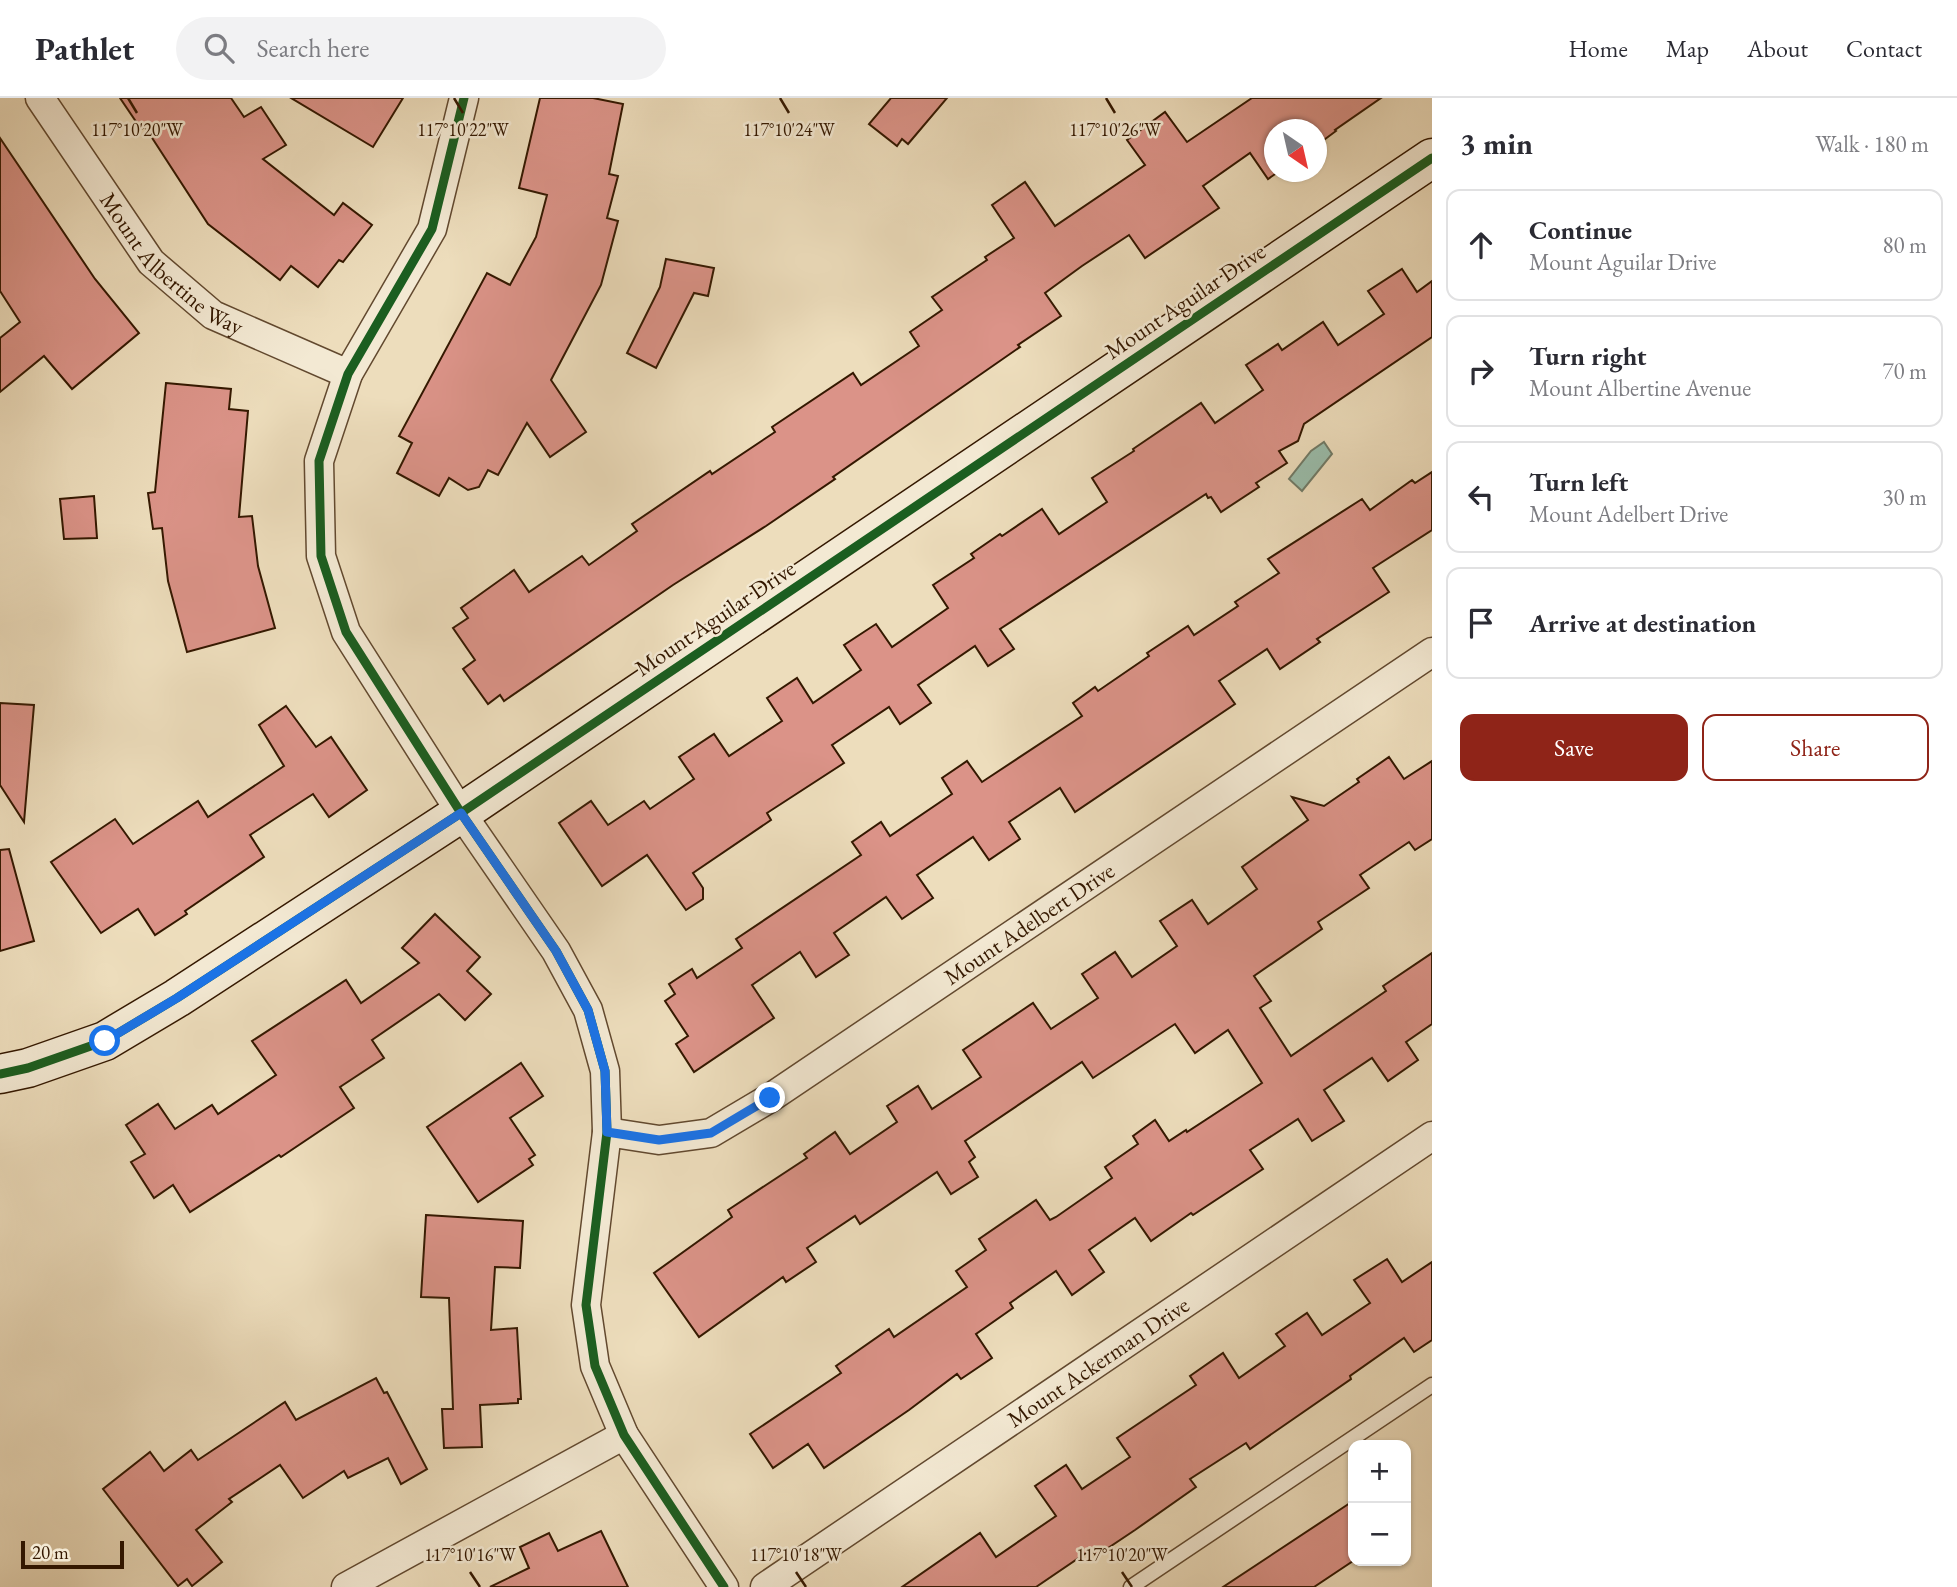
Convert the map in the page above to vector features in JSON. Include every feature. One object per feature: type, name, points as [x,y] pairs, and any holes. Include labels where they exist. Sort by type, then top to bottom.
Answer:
[{"type":"street","name":"Mount Albertine Way","points":[[40,98],[151,262],[214,315],[348,374]]},
{"type":"street","points":[[464,98],[432,229],[348,374],[319,461],[321,556],[346,632],[461,813],[556,951],[588,1010],[605,1071],[607,1132],[586,1305],[595,1366],[624,1435],[724,1587]]},
{"type":"street","name":"Mount Aguilar Drive","points":[[0,1074],[28,1068],[105,1041],[177,998],[461,813],[1432,158]]},
{"type":"street","name":"Mount Adelbert Drive","points":[[607,1132],[659,1140],[711,1133],[770,1098],[1432,652]]},
{"type":"street","name":"Mount Ackerman Drive","points":[[765,1587],[1432,1136]]},
{"type":"street","points":[[346,1587],[624,1435]]},
{"type":"lane","points":[[1131,1587],[1432,1385]]},
{"type":"shaded area","points":[[1324,442],[1332,454],[1302,491],[1289,479],[1311,451]]},
{"type":"building","points":[[120,98],[231,98],[244,117],[261,107],[286,145],[263,159],[334,215],[343,203],[372,225],[343,262],[339,260],[318,287],[291,266],[280,280],[208,224],[145,127],[141,129]]},
{"type":"building","points":[[291,98],[403,98],[373,147]]},
{"type":"building","points":[[540,98],[593,98],[623,104],[609,174],[618,176],[607,218],[618,221],[601,285],[551,380],[586,432],[550,457],[527,423],[498,475],[488,470],[479,487],[468,490],[449,478],[439,496],[397,473],[412,443],[399,436],[487,273],[510,285],[536,237],[547,195],[519,188]]},
{"type":"building","points":[[891,98],[947,98],[908,144],[902,139],[897,146],[869,124]]},
{"type":"building","points":[[1252,98],[1381,98],[1327,138],[1327,119],[1264,119],[1264,173],[1250,153],[1203,186],[1219,208],[1145,258],[1129,235],[1082,266],[1045,293],[1061,316],[1018,345],[1020,347],[766,526],[673,585],[504,701],[500,695],[488,704],[463,669],[475,660],[453,628],[468,618],[461,608],[514,570],[529,592],[582,556],[589,565],[637,531],[632,524],[710,471],[712,474],[775,432],[772,427],[853,373],[861,385],[919,346],[910,332],[942,310],[932,297],[1014,238],[992,205],[1025,182],[1055,226],[1145,165],[1127,140],[1165,112],[1187,142]]},
{"type":"building","points":[[0,138],[95,279],[139,333],[72,389],[44,356],[0,392],[0,338],[20,322],[0,291]]},
{"type":"building","points":[[666,259],[714,268],[708,296],[694,293],[656,368],[627,353],[660,287]]},
{"type":"building","points":[[1402,269],[1417,292],[1432,281],[1432,337],[1304,424],[1298,441],[1279,451],[1287,463],[1256,483],[1259,487],[1221,512],[1206,494],[1000,629],[1014,649],[988,666],[975,646],[918,685],[931,703],[900,724],[889,707],[832,745],[844,763],[767,813],[771,820],[693,873],[703,888],[703,899],[686,910],[647,855],[602,886],[559,823],[591,801],[608,825],[644,801],[650,809],[694,779],[679,757],[714,734],[729,756],[782,721],[767,698],[797,678],[813,703],[861,670],[844,645],[876,624],[892,647],[948,608],[933,585],[974,558],[971,554],[1042,509],[1059,534],[1107,502],[1092,478],[1134,451],[1133,449],[1201,403],[1215,423],[1263,390],[1246,365],[1278,344],[1282,350],[1323,322],[1338,345],[1384,314],[1368,291]]},
{"type":"building","points":[[166,383],[231,389],[229,409],[248,411],[239,517],[252,516],[258,566],[275,628],[187,652],[168,581],[162,528],[153,529],[148,493],[155,492]]},
{"type":"building","points":[[1432,472],[1432,530],[1373,568],[1389,592],[1317,639],[1320,642],[1280,669],[1267,649],[1219,681],[1235,704],[1075,812],[1060,788],[1009,822],[1020,839],[989,860],[973,837],[917,875],[933,898],[902,919],[886,897],[834,933],[849,955],[816,977],[800,952],[752,985],[774,1018],[694,1072],[676,1044],[688,1036],[665,1001],[675,994],[669,984],[692,969],[697,978],[742,948],[736,939],[861,855],[852,842],[881,822],[890,836],[952,794],[942,778],[967,761],[982,782],[1082,716],[1073,703],[1095,687],[1098,691],[1149,656],[1147,653],[1188,626],[1194,635],[1238,606],[1235,602],[1279,573],[1268,559],[1362,499],[1370,510],[1412,480],[1415,483]]},
{"type":"building","points":[[94,496],[97,538],[64,539],[60,499]]},
{"type":"building","points":[[0,703],[34,705],[24,822],[0,785]]},
{"type":"building","points":[[286,706],[316,747],[331,737],[367,790],[329,817],[313,794],[250,835],[264,857],[155,935],[138,909],[101,933],[51,862],[115,819],[133,844],[198,801],[208,817],[284,766],[259,725]]},
{"type":"building","points":[[1389,757],[1404,779],[1432,761],[1432,839],[1415,850],[1409,842],[1360,875],[1369,888],[1318,922],[1322,929],[1254,976],[1271,1001],[1260,1008],[1291,1056],[1386,991],[1383,986],[1432,953],[1432,1024],[1406,1042],[1418,1060],[1388,1081],[1372,1058],[1324,1090],[1344,1121],[1312,1141],[1298,1119],[1250,1150],[1263,1169],[1151,1241],[1135,1218],[1089,1250],[1104,1272],[1072,1295],[1056,1271],[1010,1303],[1013,1308],[976,1334],[992,1358],[961,1379],[957,1374],[824,1468],[808,1444],[773,1468],[750,1434],[841,1373],[836,1366],[889,1329],[894,1337],[967,1287],[956,1271],[986,1250],[979,1239],[1036,1200],[1050,1220],[1056,1217],[1112,1178],[1105,1167],[1138,1144],[1133,1136],[1155,1120],[1169,1141],[1262,1083],[1228,1030],[1195,1053],[1175,1024],[1093,1078],[1082,1062],[965,1141],[975,1157],[969,1162],[978,1177],[951,1194],[937,1172],[860,1224],[855,1216],[807,1248],[816,1262],[786,1282],[783,1277],[699,1337],[654,1273],[732,1217],[728,1210],[807,1158],[804,1154],[835,1132],[850,1154],[897,1122],[887,1106],[918,1086],[932,1109],[981,1077],[963,1050],[1033,1003],[1051,1029],[1098,998],[1082,974],[1115,952],[1132,977],[1177,946],[1160,921],[1192,900],[1208,924],[1257,889],[1242,867],[1308,820],[1292,797],[1324,806]]},
{"type":"building","points":[[9,849],[34,941],[0,951],[0,850]]},
{"type":"building","points":[[435,914],[480,957],[467,971],[491,994],[465,1020],[439,994],[372,1040],[384,1058],[340,1087],[354,1108],[281,1157],[279,1155],[190,1212],[173,1185],[154,1198],[131,1162],[145,1154],[126,1125],[158,1104],[175,1129],[212,1105],[218,1114],[276,1075],[252,1041],[346,980],[361,1003],[419,963],[402,948]]},
{"type":"building","points":[[521,1063],[543,1096],[510,1118],[535,1155],[529,1159],[533,1165],[478,1202],[427,1127]]},
{"type":"building","points":[[426,1215],[523,1221],[520,1268],[495,1267],[491,1330],[517,1328],[521,1399],[518,1399],[518,1403],[480,1405],[482,1447],[444,1448],[442,1409],[453,1409],[449,1298],[421,1297]]},
{"type":"building","points":[[1387,1259],[1402,1282],[1432,1262],[1432,1340],[1414,1352],[1404,1338],[1350,1376],[1351,1379],[1250,1449],[1246,1443],[1190,1479],[1196,1487],[1135,1530],[1096,1556],[1092,1549],[1036,1587],[902,1587],[980,1533],[996,1557],[1056,1516],[1035,1486],[1066,1465],[1082,1489],[1130,1457],[1117,1438],[1196,1385],[1190,1376],[1223,1353],[1239,1378],[1285,1346],[1276,1334],[1307,1313],[1322,1335],[1370,1303],[1354,1280]]},
{"type":"building","points":[[376,1378],[384,1393],[387,1392],[427,1469],[401,1484],[388,1458],[348,1478],[344,1471],[303,1498],[280,1465],[229,1499],[232,1502],[196,1530],[222,1562],[192,1586],[187,1579],[178,1586],[103,1489],[150,1452],[164,1471],[191,1450],[198,1460],[285,1402],[296,1420]]},
{"type":"building","points":[[1348,1504],[1348,1564],[1314,1587],[1223,1587]]},
{"type":"building","points":[[601,1531],[628,1587],[490,1587],[529,1568],[520,1547],[549,1533],[558,1551]]},
{"type":"cycle path","points":[[464,98],[432,229],[348,374],[319,461],[321,556],[346,632],[461,813],[556,951],[588,1010],[605,1071],[607,1132],[586,1305],[595,1366],[624,1435],[724,1587]]},
{"type":"cycle path","points":[[0,1074],[28,1068],[105,1041],[177,998],[461,813],[1432,158]]},
{"type":"route","points":[[105,1041],[177,998],[461,813],[556,951],[588,1010],[605,1071],[607,1132],[659,1140],[711,1133],[770,1098]]}]
